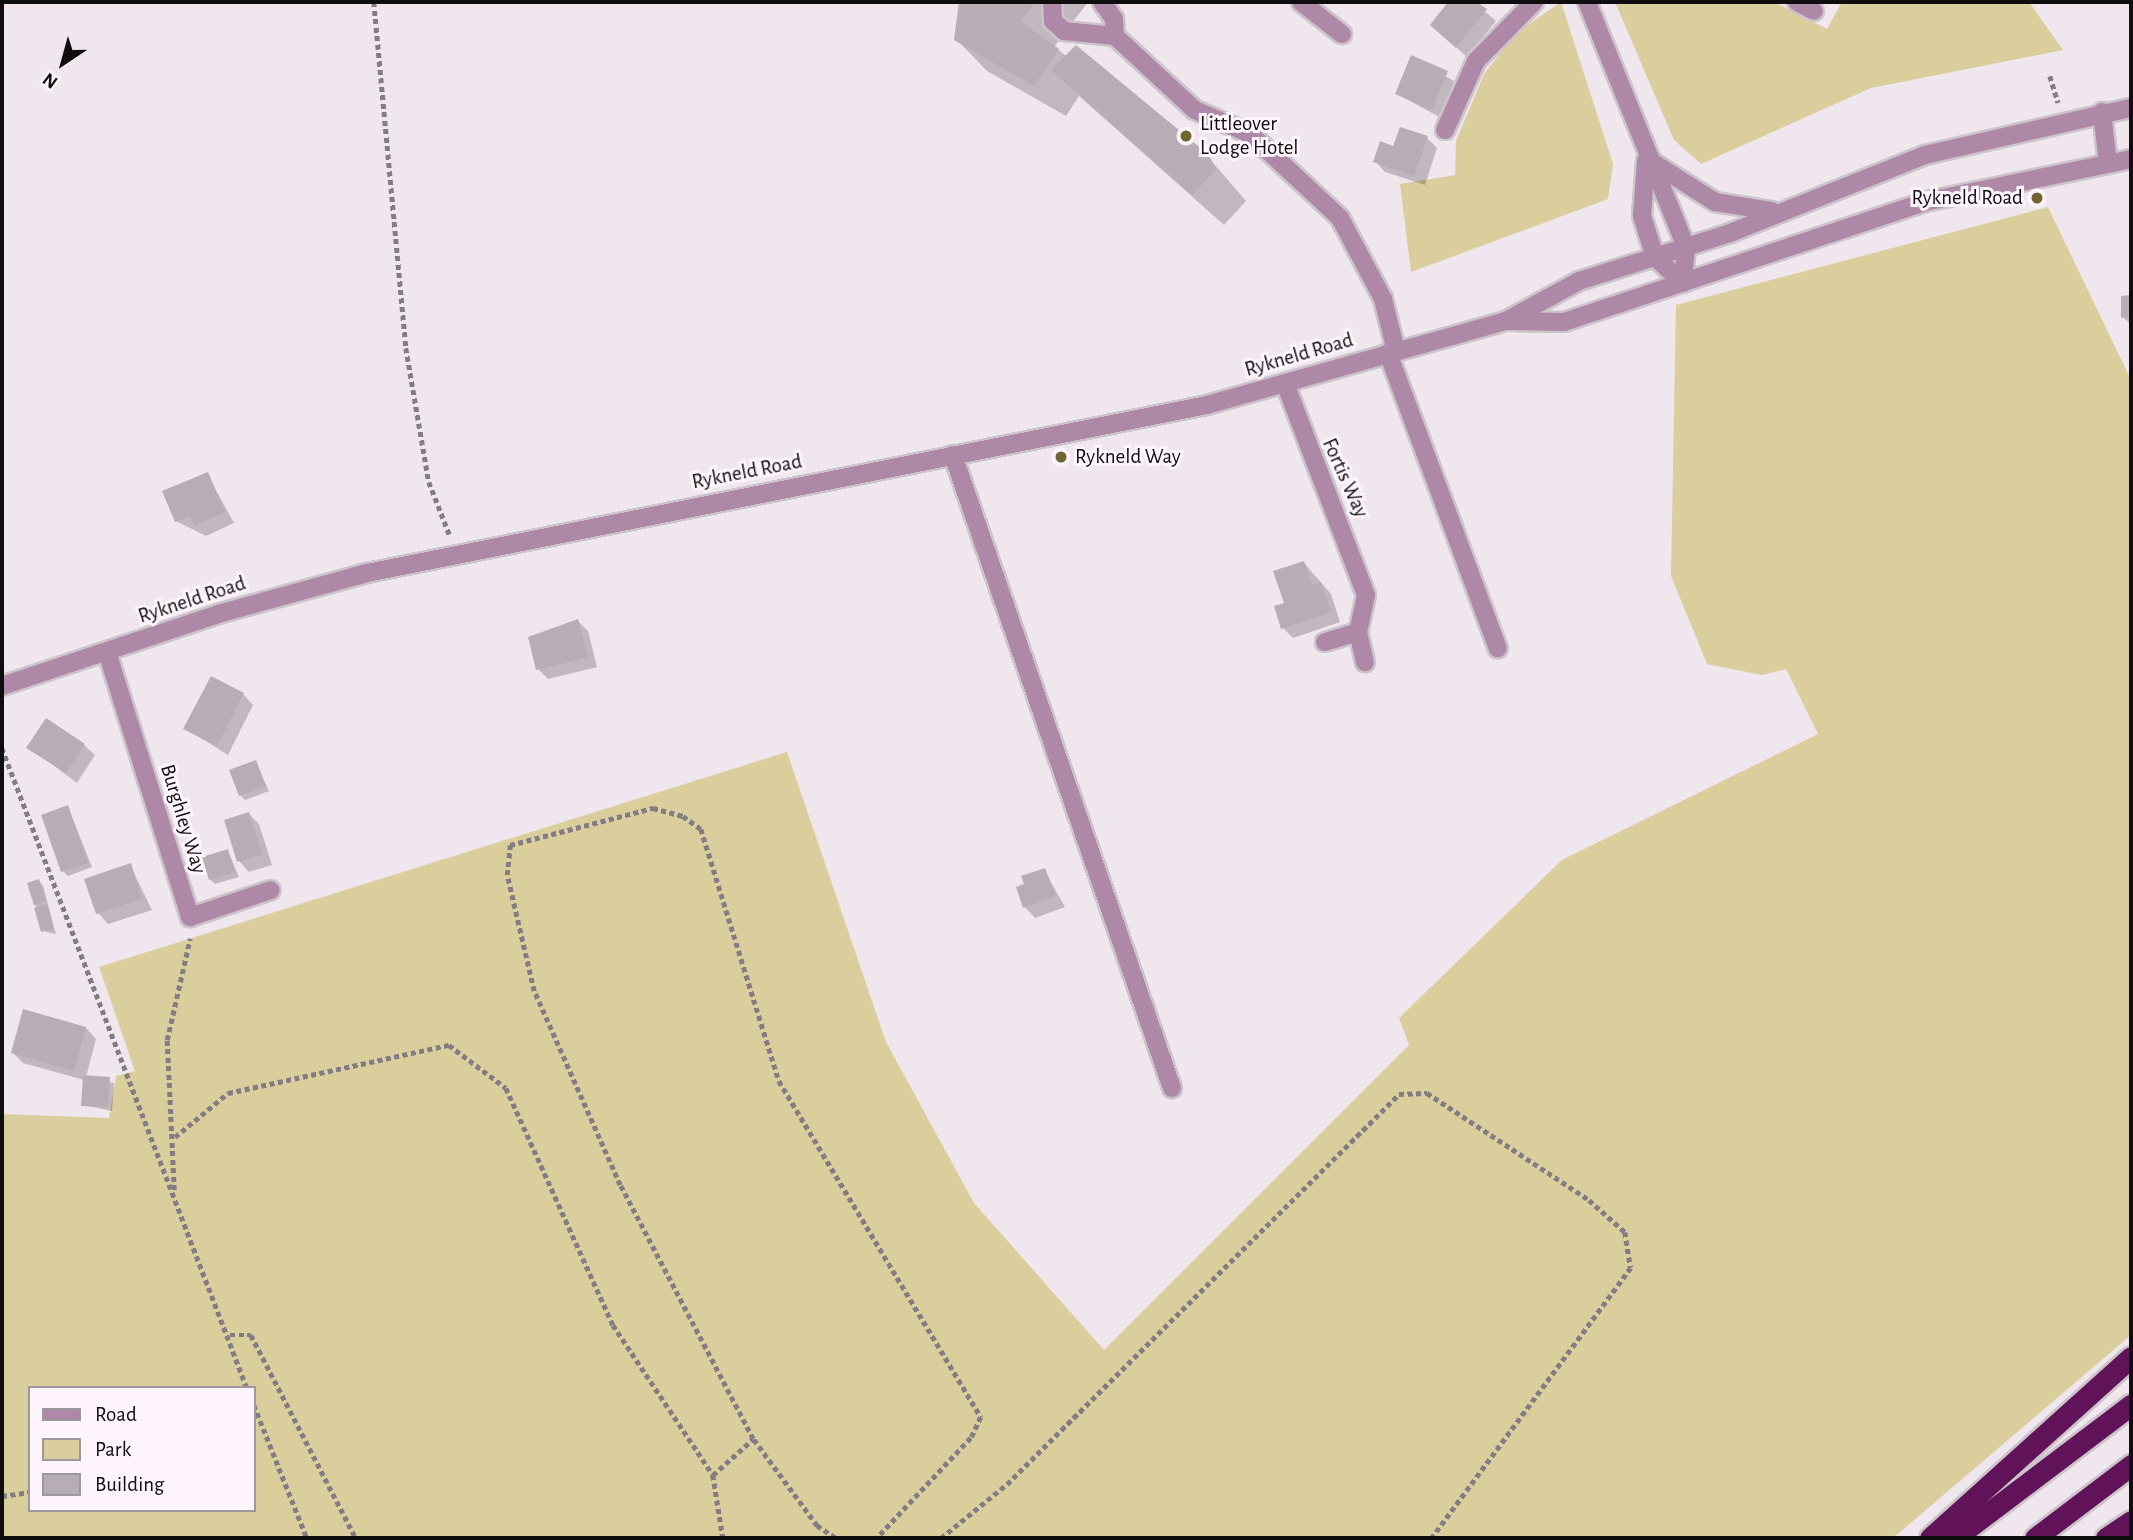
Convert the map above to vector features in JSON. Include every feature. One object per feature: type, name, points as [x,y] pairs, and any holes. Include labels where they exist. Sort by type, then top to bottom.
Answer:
[{"type":"highway","points":[[1930,1538],[2131,1357]]},
{"type":"highway","points":[[1955,1538],[2131,1405]]},
{"type":"highway","points":[[2035,1538],[2131,1465]]},
{"type":"highway","points":[[2106,1538],[2131,1521]]},
{"type":"street","points":[[1052,2],[1053,21],[1064,31],[1115,36],[1195,110],[1250,134],[1340,218],[1383,299],[1392,352],[1498,648]]},
{"type":"street","points":[[1102,2],[1114,19],[1115,36]]},
{"type":"street","points":[[1301,2],[1342,34]]},
{"type":"street","points":[[1445,130],[1476,61],[1534,2]]},
{"type":"street","points":[[1587,2],[1646,159],[1686,247],[1682,283]]},
{"type":"street","points":[[1797,2],[1814,11]]},
{"type":"street","name":"Rykneld Road","points":[[2,687],[218,614],[455,553],[1207,405],[1506,321],[1579,281],[1686,247],[1925,155],[2102,112],[2131,108]]},
{"type":"street","points":[[2102,112],[2108,163]]},
{"type":"street","points":[[1646,159],[1715,202],[1776,211]]},
{"type":"street","points":[[1646,159],[1642,216],[1655,257],[1682,283]]},
{"type":"street","name":"Rykneld Road","points":[[1506,321],[1564,322],[1924,202],[2131,159]]},
{"type":"street","name":"Fortis Way","points":[[1285,383],[1366,595],[1358,632],[1365,662]]},
{"type":"street","points":[[953,455],[1172,1088]]},
{"type":"street","points":[[1325,642],[1358,632]]},
{"type":"street","name":"Burghley Way","points":[[107,652],[190,917]]},
{"type":"street","points":[[190,917],[271,890]]},
{"type":"path","points":[[374,2],[414,398],[429,482],[455,553]]},
{"type":"path","points":[[2050,76],[2059,106]]},
{"type":"path","points":[[2,748],[230,1335],[246,1386]]},
{"type":"path","points":[[835,1538],[817,1526],[753,1439],[620,1185],[534,991],[507,875],[510,845],[653,808],[683,816],[701,829],[779,1081],[981,1418],[971,1438],[877,1538]]},
{"type":"path","points":[[174,1195],[175,1137],[167,1040],[190,917]]},
{"type":"path","points":[[175,1137],[228,1093],[449,1045],[506,1088],[613,1325],[713,1475],[723,1538]]},
{"type":"path","points":[[942,1538],[1007,1484],[1399,1094],[1427,1093],[1589,1200],[1625,1232],[1631,1268],[1432,1538]]},
{"type":"path","points":[[230,1335],[251,1335],[356,1538]]},
{"type":"path","points":[[256,1410],[307,1538]]},
{"type":"path","points":[[713,1475],[753,1439]]},
{"type":"path","points":[[2,1496],[28,1492]]},
{"type":"green space","points":[[1561,2],[1613,164],[1608,199],[1411,272],[1400,184],[1455,175],[1456,141],[1484,74],[1516,33]]},
{"type":"green space","points":[[1615,2],[1774,2],[1827,29],[1842,2],[2029,2],[2063,50],[1871,88],[1701,164],[1674,140]]},
{"type":"green space","points":[[2048,207],[2131,380],[2131,1335],[1893,1538],[2,1538],[2,1114],[109,1118],[116,1076],[135,1071],[99,967],[787,752],[886,1042],[974,1203],[1104,1350],[1409,1045],[1399,1018],[1562,860],[1818,734],[1786,669],[1762,675],[1707,664],[1671,576],[1676,305]]},
{"type":"building","points":[[959,2],[1036,2],[1020,21],[1059,49],[1034,86],[954,40]]},
{"type":"building","points":[[1448,2],[1477,2],[1487,9],[1456,48],[1430,25]]},
{"type":"building","points":[[1076,45],[1209,155],[1216,169],[1192,195],[1051,70]]},
{"type":"building","points":[[1411,55],[1448,71],[1432,110],[1395,94]]},
{"type":"building","points":[[1400,127],[1428,136],[1414,176],[1373,162],[1380,141],[1393,146]]},
{"type":"building","points":[[2131,295],[2131,317],[2121,318],[2121,296]]},
{"type":"building","points":[[208,472],[225,512],[194,526],[190,516],[175,522],[162,491]]},
{"type":"building","points":[[1304,561],[1312,585],[1321,582],[1331,612],[1281,629],[1274,606],[1284,603],[1273,571]]},
{"type":"building","points":[[578,619],[588,657],[536,670],[528,637]]},
{"type":"building","points":[[211,676],[244,693],[217,746],[183,729]]},
{"type":"building","points":[[46,718],[85,744],[66,773],[26,748]]},
{"type":"building","points":[[256,760],[266,786],[239,796],[229,770]]},
{"type":"building","points":[[68,805],[88,863],[61,872],[41,815]]},
{"type":"building","points":[[249,812],[262,854],[237,862],[224,820]]},
{"type":"building","points":[[228,849],[235,872],[209,880],[202,857]]},
{"type":"building","points":[[131,863],[142,899],[96,914],[84,879]]},
{"type":"building","points":[[1045,868],[1056,896],[1023,908],[1016,887],[1024,884],[1021,876]]},
{"type":"building","points":[[39,879],[46,901],[34,905],[27,883]]},
{"type":"building","points":[[47,904],[53,929],[41,932],[34,908]]},
{"type":"building","points":[[23,1009],[86,1027],[74,1071],[11,1053]]},
{"type":"building","points":[[83,1075],[110,1077],[108,1107],[81,1106]]},
{"type":"place","name":"Littleover Lodge Hotel","points":[[1186,136]]},
{"type":"place","name":"Rykneld Road","points":[[2037,198]]},
{"type":"place","name":"Rykneld Way","points":[[1061,457]]}]
